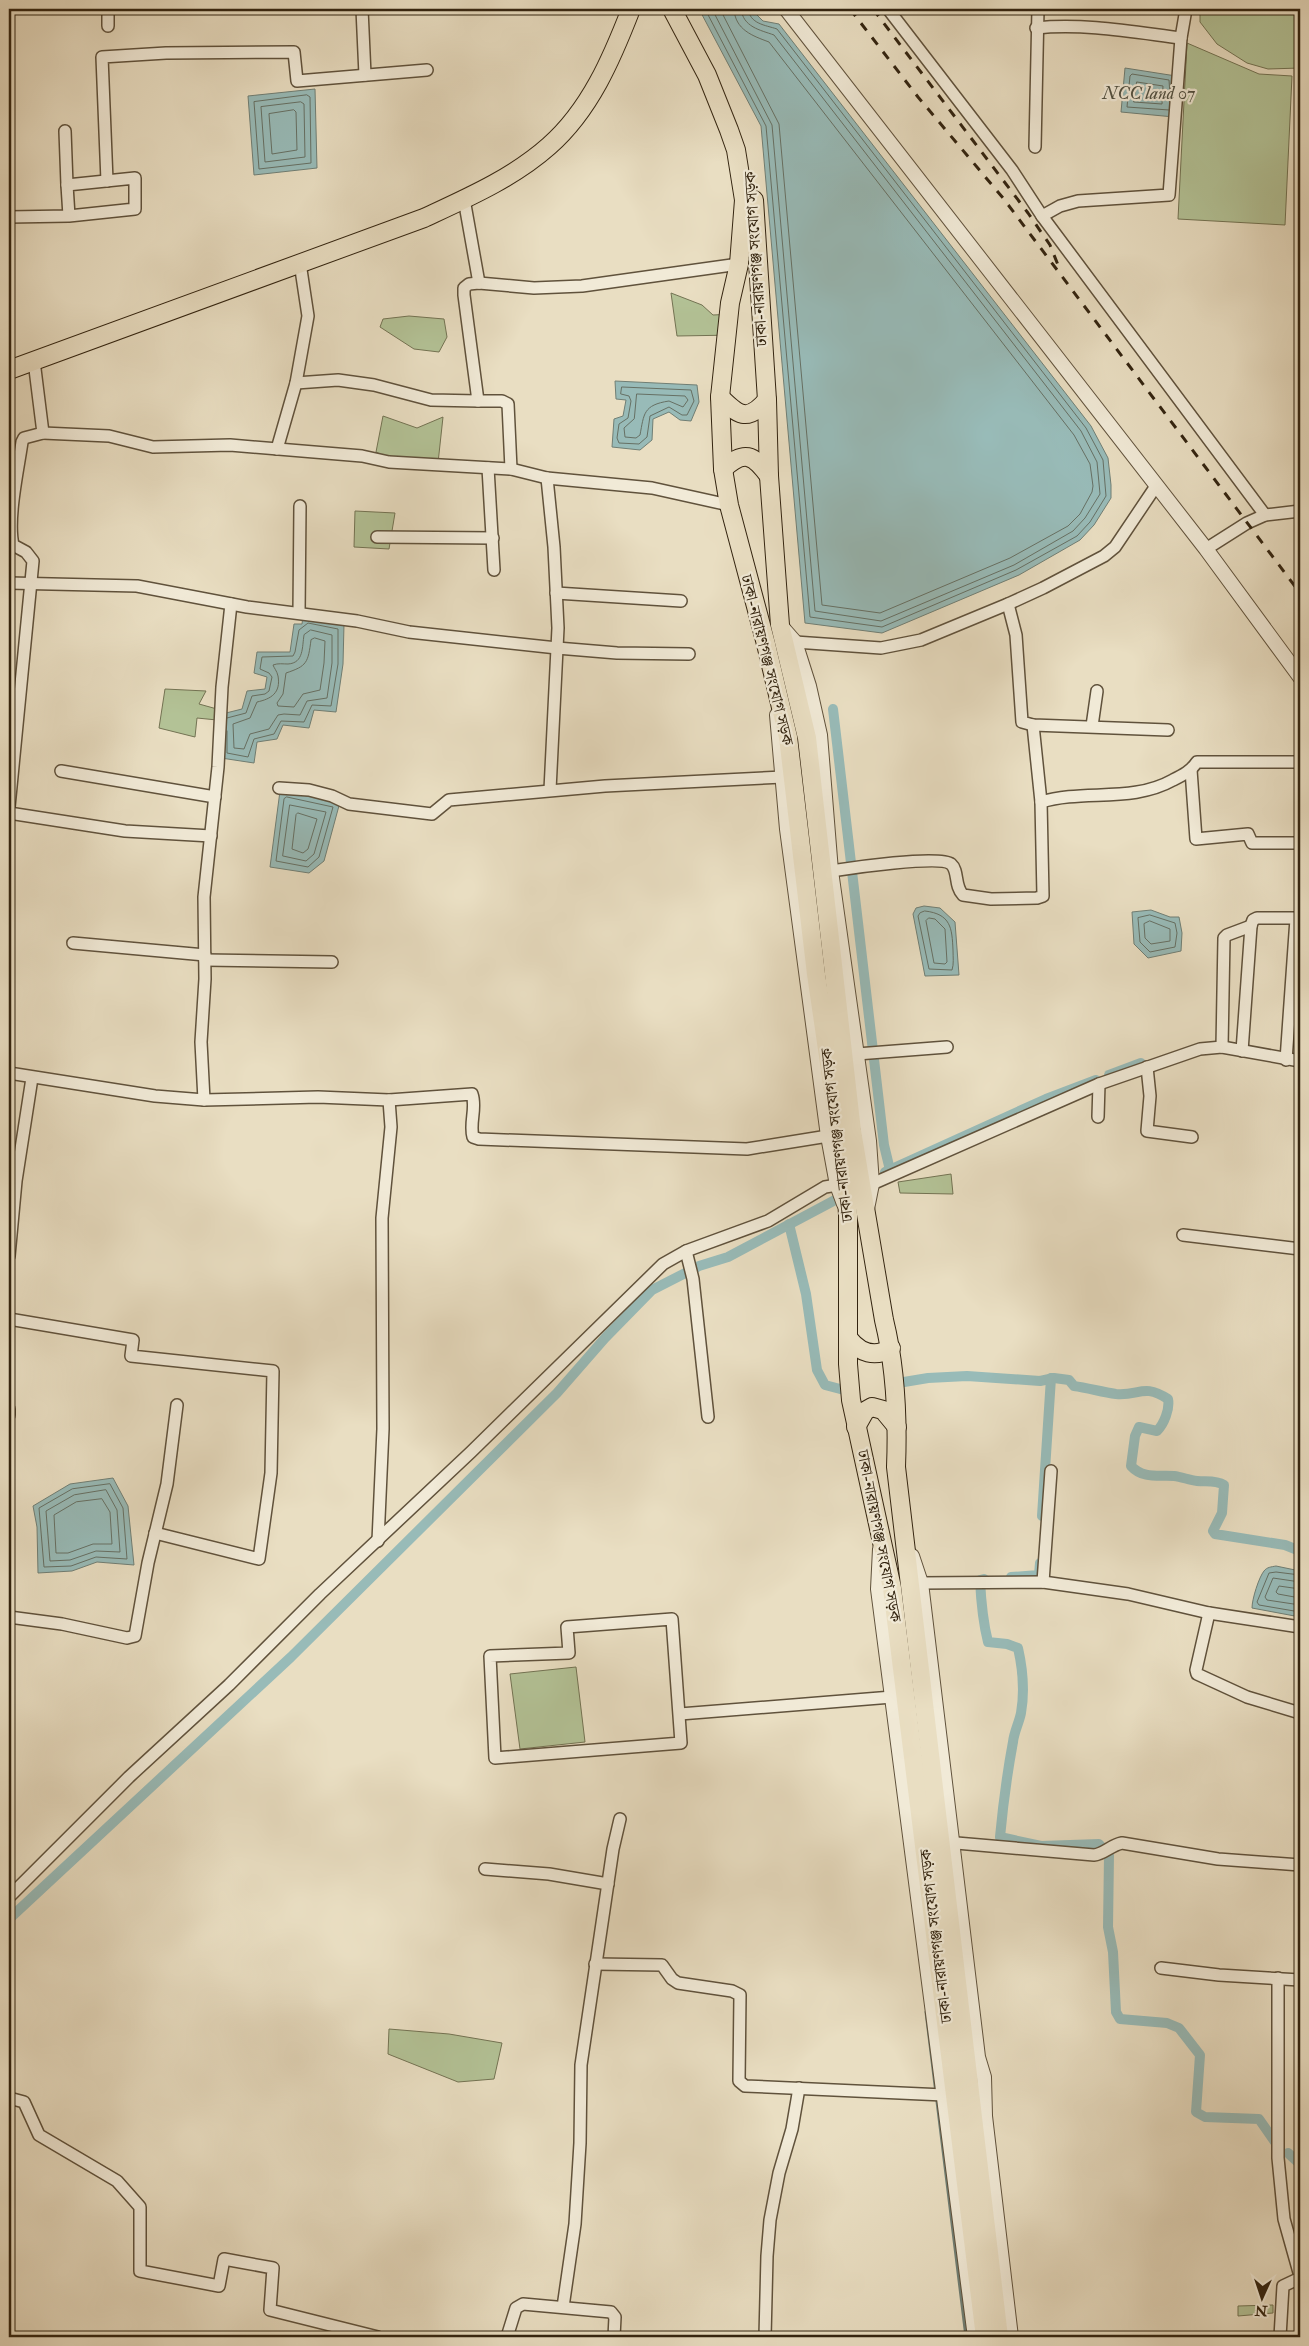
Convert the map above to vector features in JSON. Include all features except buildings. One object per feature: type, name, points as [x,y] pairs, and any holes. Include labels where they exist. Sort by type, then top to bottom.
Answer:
[{"type":"main road","points":[[9,370],[424,218],[464,200],[520,167],[550,146],[577,116],[599,82],[631,9]]},
{"type":"main road","name":"ঢাকা-নারায়ণগঞ্জ সংযোগ সড়ক","points":[[672,9],[707,75],[736,150],[744,200],[739,264],[730,303],[720,397],[723,469],[729,505],[780,697],[793,776],[816,974],[846,1179],[891,1348],[897,1427],[896,1467],[946,1842],[990,2318],[985,2337]]},
{"type":"main road","name":"ঢাকা-নারায়ণগঞ্জ সংযোগ সড়ক","points":[[685,9],[732,103],[741,126],[748,156],[754,199],[767,400],[768,476],[780,625],[807,738],[842,1046],[857,1215],[848,1364],[856,1427],[868,1472],[892,1588],[990,2318],[999,2337]]},
{"type":"main road","points":[[720,397],[737,413],[745,414],[753,414],[758,411],[767,400]]},
{"type":"main road","points":[[723,469],[736,458],[746,456],[757,461],[768,476]]},
{"type":"main road","points":[[849,1339],[856,1347],[868,1353],[881,1353],[891,1348]]},
{"type":"main road","points":[[856,1427],[865,1411],[872,1407],[883,1410],[897,1427]]},
{"type":"street","points":[[108,9],[108,26]]},
{"type":"street","points":[[362,9],[365,75]]},
{"type":"street","points":[[786,9],[842,77],[1206,549],[1300,677]]},
{"type":"street","points":[[888,9],[1012,170],[1042,216],[1265,515]]},
{"type":"street","points":[[1035,147],[1036,28],[1038,9]]},
{"type":"street","points":[[1042,216],[1060,206],[1078,201],[1169,195],[1181,38],[1186,9]]},
{"type":"street","points":[[1036,28],[1056,26],[1110,28],[1181,38]]},
{"type":"street","points":[[107,181],[102,57],[294,52],[297,81],[427,70]]},
{"type":"street","points":[[65,131],[69,216]]},
{"type":"street","points":[[9,217],[69,216],[135,209],[134,178],[67,185]]},
{"type":"street","points":[[464,200],[479,283]]},
{"type":"street","points":[[277,449],[296,383],[308,316],[300,264]]},
{"type":"street","points":[[478,401],[464,288],[468,284],[479,283],[534,288],[582,286],[739,264]]},
{"type":"street","points":[[34,361],[43,433]]},
{"type":"street","points":[[296,383],[338,380],[374,386],[431,400],[502,401],[508,404],[512,469]]},
{"type":"street","points":[[9,807],[13,738],[33,561],[26,552],[16,548],[12,538],[14,506],[24,438],[43,433],[109,436],[153,447],[230,445],[362,456],[389,462],[512,469],[547,478],[652,488],[729,505]]},
{"type":"street","points":[[488,468],[494,570]]},
{"type":"street","points":[[547,478],[554,547],[557,648],[550,790]]},
{"type":"street","points":[[795,642],[882,648],[921,640],[1008,604],[1052,583],[1115,547],[1156,486]]},
{"type":"street","points":[[299,613],[300,506]]},
{"type":"street","points":[[1206,549],[1247,523],[1265,515],[1300,511]]},
{"type":"street","points":[[377,537],[493,538]]},
{"type":"street","points":[[9,583],[137,586],[231,604],[356,621],[409,632],[557,648],[690,654]]},
{"type":"street","points":[[556,593],[681,601]]},
{"type":"street","points":[[204,1100],[201,1042],[205,958],[204,897],[215,797],[222,687],[231,604]]},
{"type":"street","points":[[1008,604],[1016,635],[1021,685],[1021,720],[1024,724],[1168,730]]},
{"type":"street","points":[[780,625],[795,642],[809,686],[820,735],[860,1054],[872,1184],[857,1215],[836,1185],[828,1136],[787,829],[776,718],[780,697]]},
{"type":"street","points":[[1092,726],[1097,691]]},
{"type":"street","points":[[837,870],[901,862],[940,861],[949,863],[954,868],[957,889],[962,895],[991,899],[1037,898],[1043,896],[1041,802],[1033,725]]},
{"type":"street","points":[[1041,802],[1060,796],[1128,795],[1158,789],[1191,770],[1198,762],[1209,760],[1300,762]]},
{"type":"street","points":[[1191,770],[1196,839],[1248,834],[1252,843],[1300,843]]},
{"type":"street","points":[[61,772],[215,797]]},
{"type":"street","points":[[279,788],[309,790],[332,796],[349,804],[432,814],[448,800],[550,790],[783,777]]},
{"type":"street","points":[[9,813],[125,831],[210,836]]},
{"type":"street","points":[[1242,1051],[1253,920],[1257,918],[1298,918],[1286,1060]]},
{"type":"street","points":[[1222,1047],[1224,938],[1227,935],[1251,926]]},
{"type":"street","points":[[73,943],[205,958],[332,962]]},
{"type":"street","points":[[860,1054],[947,1047]]},
{"type":"street","points":[[872,1184],[1099,1084],[1200,1049],[1222,1047],[1300,1061]]},
{"type":"street","points":[[1147,1067],[1150,1096],[1147,1131],[1192,1137]]},
{"type":"street","points":[[9,1073],[155,1096],[204,1100],[318,1097],[389,1100],[472,1094],[474,1100],[471,1130],[473,1137],[479,1139],[748,1149],[828,1136]]},
{"type":"street","points":[[9,1256],[16,1181],[32,1078]]},
{"type":"street","points":[[1098,1117],[1099,1084]]},
{"type":"street","points":[[378,1541],[383,1429],[382,1218],[391,1127],[389,1100]]},
{"type":"street","points":[[9,1897],[129,1777],[229,1685],[320,1594],[471,1452],[663,1264],[687,1252],[768,1221],[825,1187],[836,1185]]},
{"type":"street","points":[[1183,1235],[1300,1249]]},
{"type":"street","points":[[687,1252],[693,1279],[708,1417]]},
{"type":"street","points":[[9,1319],[133,1340],[132,1356],[273,1371],[271,1473],[259,1559],[155,1533]]},
{"type":"street","points":[[9,1617],[62,1624],[127,1638],[136,1636],[155,1533],[167,1484],[176,1405]]},
{"type":"street","points":[[9,1409],[9,1415]]},
{"type":"street","points":[[1044,1582],[1051,1471]]},
{"type":"street","points":[[904,1531],[921,1583],[946,1842],[1099,1854],[1110,1846],[1122,1843],[1218,1859],[1300,1864]]},
{"type":"street","points":[[880,1533],[878,1589],[944,2095],[990,2318],[1011,2337]]},
{"type":"street","points":[[921,1583],[1044,1582],[1128,1594],[1208,1613],[1300,1627]]},
{"type":"street","points":[[1208,1613],[1196,1670],[1197,1674],[1247,1697],[1300,1713]]},
{"type":"street","points":[[672,1619],[680,1714],[681,1743],[495,1758],[490,1656],[569,1653],[567,1627],[672,1619]]},
{"type":"street","points":[[680,1714],[892,1697]]},
{"type":"street","points":[[563,2307],[575,2224],[580,2143],[581,2065],[595,1964],[620,1819]]},
{"type":"street","points":[[485,1869],[549,1874],[608,1884]]},
{"type":"street","points":[[595,1964],[662,1966],[672,1980],[678,1983],[732,1991],[740,1995],[740,2081],[745,2086],[944,2095]]},
{"type":"street","points":[[1161,1968],[1300,1980]]},
{"type":"street","points":[[1278,1978],[1278,2158],[1284,2219],[1300,2277],[1283,2286],[1280,2337]]},
{"type":"street","points":[[765,2337],[770,2220],[779,2173],[792,2129],[799,2088]]},
{"type":"street","points":[[9,2098],[24,2102],[39,2136],[117,2181],[140,2207],[140,2271],[219,2286],[224,2259],[273,2268],[270,2310],[378,2337]]},
{"type":"street","points":[[506,2337],[516,2308],[523,2304],[611,2312],[615,2317],[614,2337]]},
{"type":"street","points":[[975,2337],[990,2318]]},
{"type":"green space","points":[[1200,9],[1300,9],[1300,68],[1268,69],[1247,63],[1217,44],[1200,22]]},
{"type":"green space","points":[[1187,43],[1259,74],[1292,76],[1285,225],[1178,219]]},
{"type":"green space","points":[[671,293],[702,305],[713,315],[735,314],[735,335],[677,336]]},
{"type":"green space","points":[[409,316],[444,319],[447,337],[439,352],[414,349],[380,327],[383,319]]},
{"type":"green space","points":[[383,416],[417,428],[443,417],[438,463],[390,459],[376,452]]},
{"type":"green space","points":[[355,511],[395,513],[389,549],[354,547]]},
{"type":"green space","points":[[165,689],[206,691],[199,704],[217,709],[217,720],[197,718],[195,737],[159,728]]},
{"type":"green space","points":[[951,1174],[953,1194],[900,1193],[898,1182]]},
{"type":"green space","points":[[576,1667],[585,1742],[520,1749],[510,1674]]},
{"type":"green space","points":[[389,2029],[449,2034],[502,2043],[494,2079],[458,2082],[388,2054]]},
{"type":"green space","points":[[1273,2305],[1273,2313],[1238,2316],[1238,2306]]},
{"type":"water","points":[[699,9],[751,9],[763,21],[779,24],[1091,426],[1108,458],[1111,498],[1094,525],[1080,540],[1019,575],[882,633],[805,623],[761,126]]},
{"type":"water","name":"NCC land 07","points":[[1125,68],[1176,76],[1174,117],[1121,112]]},
{"type":"water","points":[[315,89],[317,168],[254,175],[248,96]]},
{"type":"water","points":[[615,381],[697,385],[699,402],[691,421],[680,420],[669,412],[653,419],[652,440],[640,450],[612,447],[614,419],[623,416],[626,400],[616,399]]},
{"type":"water","points":[[303,616],[344,624],[343,664],[336,712],[314,710],[309,728],[283,725],[277,739],[257,742],[254,763],[221,758],[222,714],[242,709],[247,691],[265,689],[267,677],[254,673],[257,652],[290,652],[294,624],[302,624]]},
{"type":"water","points":[[280,791],[340,802],[324,861],[309,873],[270,867]]},
{"type":"water","points":[[924,906],[940,908],[955,922],[959,975],[925,976],[913,914],[916,908]]},
{"type":"water","points":[[1151,910],[1170,917],[1179,917],[1182,933],[1181,951],[1148,958],[1134,944],[1132,912]]},
{"type":"water","points":[[113,1478],[128,1506],[134,1565],[97,1562],[72,1571],[38,1573],[37,1527],[33,1506],[70,1484]]},
{"type":"water","points":[[1276,1566],[1300,1571],[1300,1617],[1252,1608],[1254,1594],[1262,1574],[1269,1567]]},
{"type":"waterway","points":[[833,709],[884,1145],[890,1170]]},
{"type":"waterway","points":[[1109,1075],[1141,1063]]},
{"type":"waterway","points":[[885,1172],[1046,1099],[1096,1080]]},
{"type":"waterway","points":[[9,1919],[291,1657],[557,1393],[605,1338],[652,1290],[699,1266],[728,1257],[837,1199]]},
{"type":"waterway","points":[[789,1224],[806,1294],[817,1370],[825,1385],[844,1390]]},
{"type":"waterway","points":[[904,1382],[928,1378],[967,1376],[1040,1381],[1054,1378],[1069,1380],[1074,1386],[1116,1394],[1142,1391],[1160,1394],[1168,1399],[1166,1416],[1157,1431],[1139,1427],[1135,1436],[1131,1466],[1146,1475],[1174,1476],[1194,1481],[1221,1483],[1224,1485],[1222,1513],[1213,1531],[1215,1534],[1285,1545],[1300,1551]]},
{"type":"waterway","points":[[1042,1516],[1051,1378]]},
{"type":"waterway","points":[[1011,1577],[1039,1575],[1040,1563]]},
{"type":"waterway","points":[[984,1579],[980,1580],[980,1588],[988,1642],[1007,1644],[1018,1648],[1023,1680],[1021,1713],[1014,1735],[1000,1837],[1041,1846],[1099,1844],[1109,1855],[1108,1927],[1113,1952],[1116,2012],[1120,2019],[1167,2023],[1179,2028],[1200,2055],[1196,2112],[1205,2117],[1259,2119],[1275,2142]]},
{"type":"waterway","points":[[926,2012],[966,2337]]},
{"type":"waterway","points":[[1288,2153],[1300,2164]]},
{"type":"railway","points":[[850,9],[918,97],[1003,198],[1300,593]]},
{"type":"railway","points":[[873,9],[1028,213],[1050,245],[1058,265]]}]
